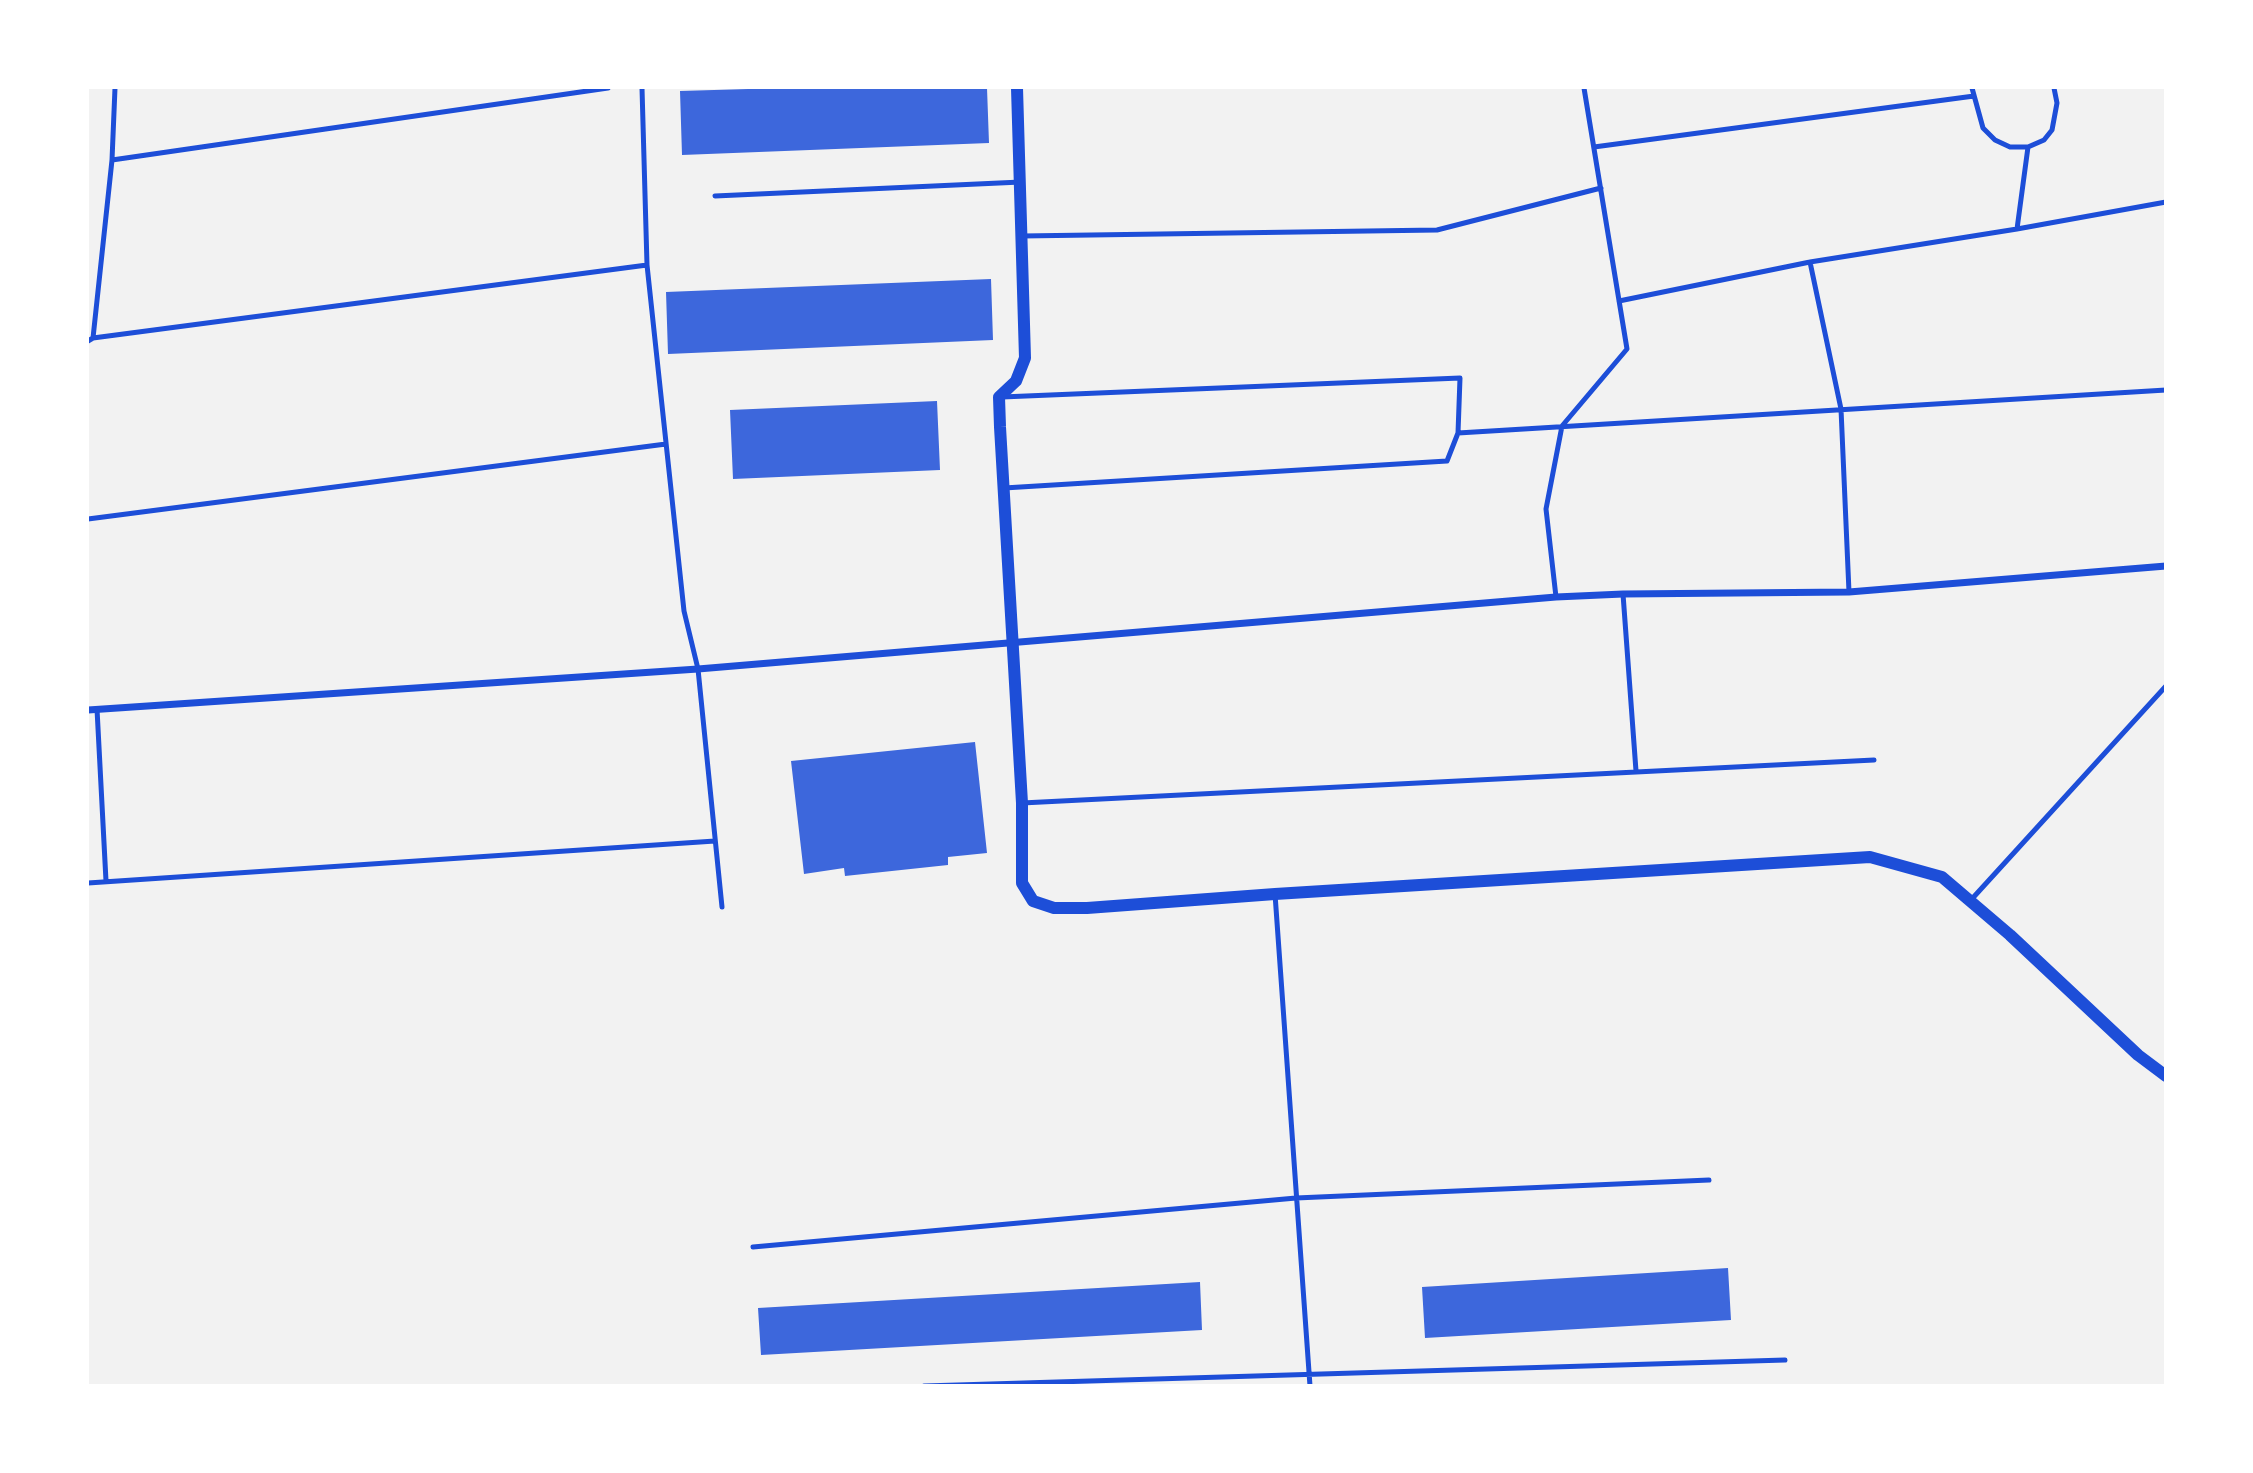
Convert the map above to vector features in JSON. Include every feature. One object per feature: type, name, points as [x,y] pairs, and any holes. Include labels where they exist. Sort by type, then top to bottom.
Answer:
[{"type":"street","points":[[1017,88],[1025,358],[1016,381],[999,397],[1022,803],[1022,883],[1033,901],[1054,908],[1087,908],[1870,857],[1941,877],[2010,935],[2138,1055],[2165,1076]]},
{"type":"street","points":[[88,710],[698,669],[1556,597],[1849,592],[2165,566]]},
{"type":"lane","points":[[115,88],[112,160],[90,340],[647,265]]},
{"type":"lane","points":[[112,160],[608,88]]},
{"type":"lane","points":[[642,88],[647,265],[684,611],[698,669],[722,907]]},
{"type":"lane","points":[[1556,597],[1546,509],[1562,426],[1627,349],[1584,88]]},
{"type":"lane","points":[[1972,88],[1983,128],[1995,140],[2010,147],[2028,147],[2044,140],[2052,130],[2057,103],[2054,88]]},
{"type":"lane","points":[[1594,147],[1974,96]]},
{"type":"lane","points":[[2017,229],[2028,147]]},
{"type":"lane","points":[[715,196],[1021,183]]},
{"type":"lane","points":[[1022,236],[1437,230],[1601,188]]},
{"type":"lane","points":[[1619,301],[1810,262],[2165,202]]},
{"type":"lane","points":[[1810,262],[1841,409],[1849,592]]},
{"type":"lane","points":[[999,397],[1460,378],[1458,433],[1447,461],[1003,488]]},
{"type":"lane","points":[[1458,433],[2165,390]]},
{"type":"lane","points":[[88,519],[666,444]]},
{"type":"lane","points":[[1623,594],[1636,771]]},
{"type":"lane","points":[[1970,901],[2165,687]]},
{"type":"lane","points":[[97,709],[106,881]]},
{"type":"lane","points":[[1022,803],[1874,760]]},
{"type":"lane","points":[[88,883],[715,841]]},
{"type":"lane","points":[[1275,894],[1310,1385]]},
{"type":"lane","points":[[753,1247],[1296,1198],[1709,1180]]},
{"type":"lane","points":[[924,1385],[1785,1360]]},
{"type":"building","points":[[987,88],[989,143],[682,155],[680,91]]},
{"type":"building","points":[[991,279],[993,340],[668,354],[666,292]]},
{"type":"building","points":[[937,401],[940,470],[733,479],[730,410]]},
{"type":"building","points":[[975,742],[987,853],[948,857],[948,865],[845,876],[844,868],[804,874],[791,761]]},
{"type":"building","points":[[1728,1268],[1731,1320],[1425,1338],[1422,1287]]},
{"type":"building","points":[[1200,1282],[1202,1330],[761,1355],[758,1308]]}]
